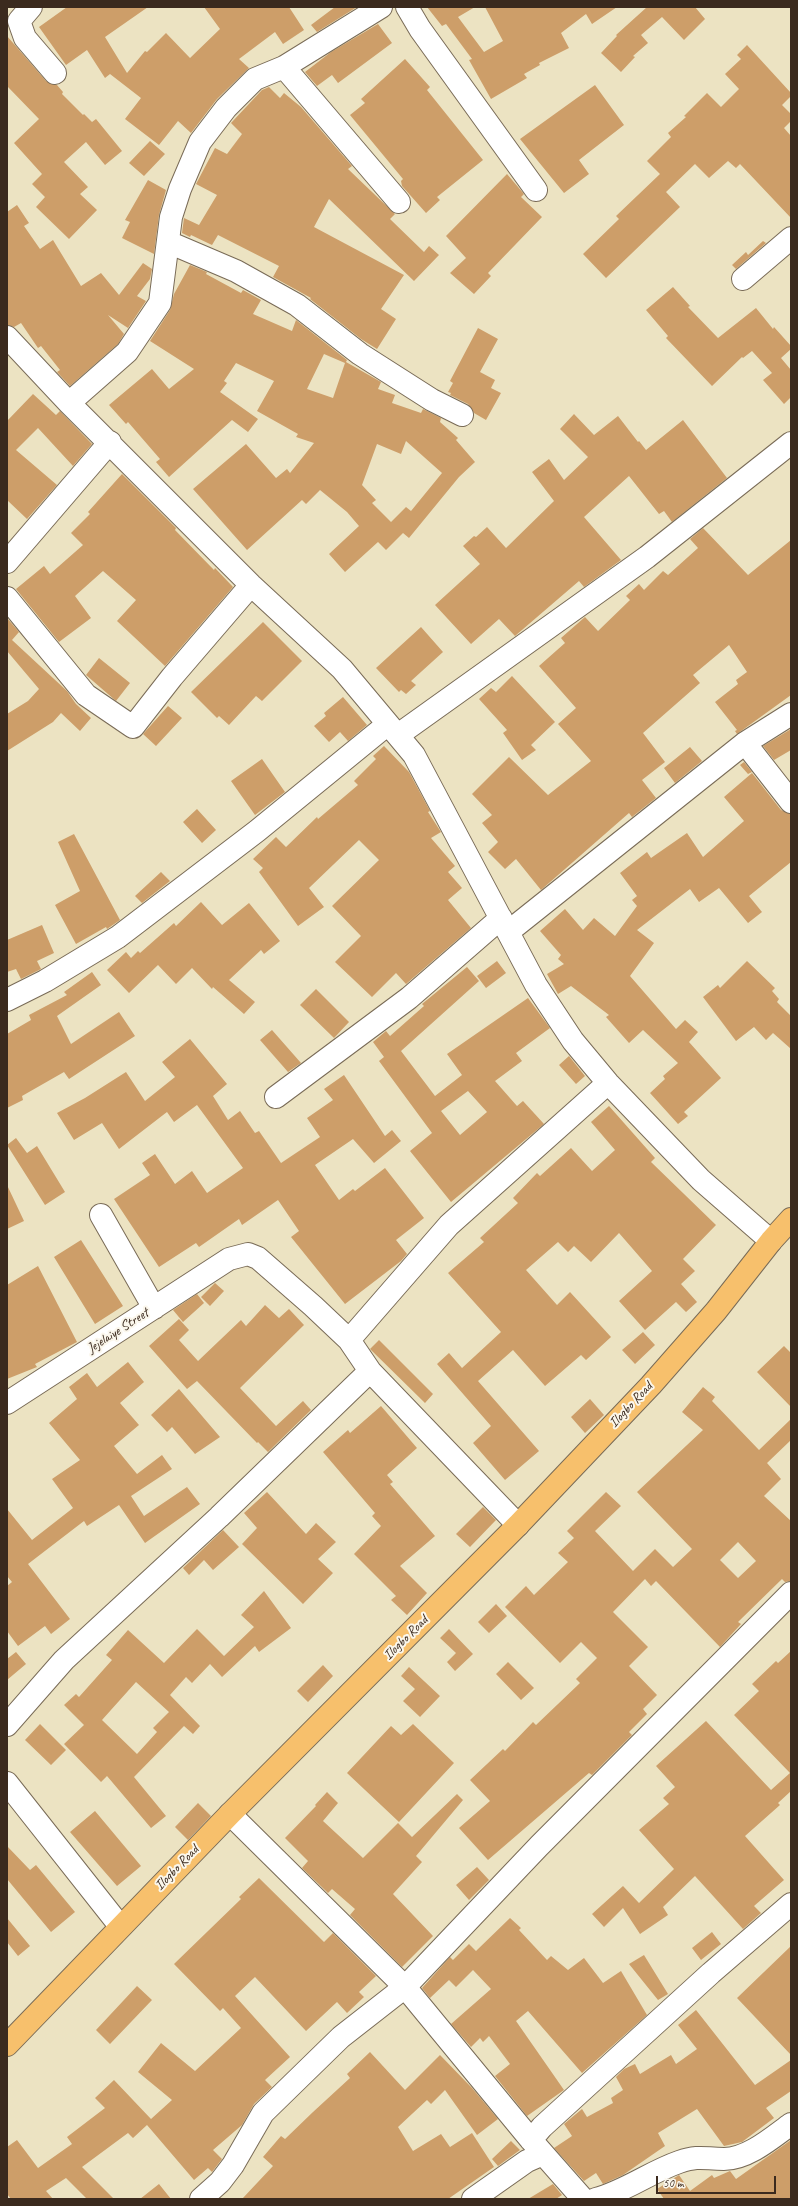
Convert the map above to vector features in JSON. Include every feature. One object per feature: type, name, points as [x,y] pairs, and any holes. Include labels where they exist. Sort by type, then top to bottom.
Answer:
[{"type":"main road","name":"Ilogbo Road","points":[[7,2045],[120,1926],[230,1814],[518,1525],[650,1385],[716,1311],[771,1241],[791,1219]]},
{"type":"street","points":[[31,7],[19,21],[25,38],[55,73]]},
{"type":"street","points":[[69,403],[127,352],[160,303],[171,217],[180,189],[200,142],[226,108],[255,79],[284,67],[381,7]]},
{"type":"street","points":[[407,7],[420,29],[536,190]]},
{"type":"street","points":[[284,67],[399,202]]},
{"type":"street","points":[[743,279],[791,238]]},
{"type":"street","points":[[168,242],[236,271],[297,305],[360,354],[432,400],[462,415]]},
{"type":"street","points":[[7,337],[69,403],[110,442],[251,585],[342,669],[414,754],[536,986],[573,1041],[608,1083],[701,1180],[771,1241]]},
{"type":"street","points":[[7,562],[110,442]]},
{"type":"street","points":[[7,1000],[45,981],[118,937],[393,730],[647,557],[791,443]]},
{"type":"street","points":[[7,598],[86,695],[134,727],[172,677],[251,585]]},
{"type":"street","points":[[276,1097],[745,743],[791,714]]},
{"type":"street","points":[[745,743],[791,802]]},
{"type":"street","points":[[518,1525],[370,1371],[349,1340],[449,1225],[608,1083]]},
{"type":"street","points":[[101,1215],[154,1308]]},
{"type":"street","name":"Jejelaiye Street","points":[[7,1403],[229,1258],[248,1254],[258,1258],[349,1340]]},
{"type":"street","points":[[7,1726],[64,1660],[219,1517],[370,1371]]},
{"type":"street","points":[[201,2199],[220,2182],[233,2165],[263,2113],[342,2037],[405,1987],[539,1846],[791,1593]]},
{"type":"street","points":[[7,1783],[120,1926]]},
{"type":"street","points":[[230,1814],[405,1987],[537,2147],[583,2199]]},
{"type":"street","points":[[473,2199],[527,2161],[537,2147],[542,2128],[711,1973],[791,1904]]},
{"type":"street","points":[[596,2199],[613,2194],[652,2174],[697,2156],[726,2159],[755,2150],[791,2124]]},
{"type":"building","points":[[67,7],[148,7],[105,37],[127,73],[145,51],[147,52],[166,33],[190,58],[220,29],[204,7],[289,7],[304,30],[283,44],[275,32],[239,59],[249,68],[217,99],[191,133],[178,121],[159,145],[125,119],[141,98],[110,74],[105,78],[87,50],[66,65],[39,27]]},
{"type":"building","points":[[335,7],[357,7],[317,32],[311,25]]},
{"type":"building","points":[[427,7],[475,7],[458,17],[484,52],[503,41],[485,7],[617,7],[592,24],[586,14],[561,33],[569,48],[539,63],[540,65],[524,74],[527,78],[491,99],[469,60],[472,59],[446,24],[442,26]]},
{"type":"building","points":[[647,7],[695,7],[705,19],[684,40],[662,17],[641,35],[648,43],[633,56],[635,57],[621,72],[601,53],[617,36],[616,35]]},
{"type":"building","points":[[378,24],[392,43],[338,83],[332,75],[317,86],[305,72],[331,52]]},
{"type":"building","points":[[7,36],[46,81],[57,85],[63,92],[62,94],[92,122],[96,119],[122,151],[105,165],[86,142],[64,162],[88,187],[80,194],[97,210],[69,239],[36,207],[45,197],[32,184],[42,174],[14,143],[39,119],[7,86]]},
{"type":"building","points":[[747,45],[791,93],[791,96],[782,105],[791,114],[791,121],[784,128],[791,136],[791,218],[740,164],[736,168],[728,161],[709,178],[695,164],[666,192],[680,207],[606,278],[583,254],[619,219],[616,216],[660,174],[647,161],[671,137],[668,133],[686,117],[684,116],[707,93],[721,107],[739,89],[725,74],[741,59],[737,55]]},
{"type":"building","points":[[405,59],[430,87],[427,90],[483,160],[437,197],[440,200],[426,213],[402,186],[401,181],[403,179],[350,115],[365,103],[361,99]]},
{"type":"building","points":[[595,85],[624,125],[579,160],[589,174],[564,193],[520,139]]},
{"type":"building","points":[[269,87],[280,98],[284,93],[301,107],[352,166],[348,169],[395,214],[390,219],[424,252],[429,246],[439,255],[414,281],[329,199],[314,227],[404,275],[381,309],[396,319],[377,349],[361,339],[310,299],[311,298],[273,277],[279,266],[218,235],[212,245],[191,235],[190,237],[182,233],[184,218],[199,225],[217,195],[196,184],[215,148],[227,154],[242,134],[231,123],[262,90]]},
{"type":"building","points":[[150,141],[165,154],[144,176],[129,163]]},
{"type":"building","points":[[507,174],[524,194],[521,197],[542,217],[488,273],[491,276],[474,294],[450,273],[466,258],[446,236]]},
{"type":"building","points":[[148,180],[166,190],[159,215],[154,254],[122,238],[130,222],[125,220]]},
{"type":"building","points":[[17,205],[29,223],[24,226],[40,249],[53,240],[81,286],[101,273],[119,295],[143,263],[152,269],[150,279],[137,296],[146,301],[128,328],[108,315],[124,334],[118,344],[70,386],[57,372],[60,370],[41,346],[38,348],[21,323],[14,327],[7,325],[7,212]]},
{"type":"building","points":[[763,241],[766,243],[736,269],[732,265],[746,252],[748,255]]},
{"type":"building","points":[[190,265],[207,272],[206,274],[241,293],[243,290],[261,300],[253,314],[292,331],[296,320],[347,360],[346,362],[381,382],[378,389],[395,395],[392,403],[421,413],[423,409],[441,418],[440,422],[458,438],[456,440],[475,462],[459,477],[409,538],[403,533],[386,550],[378,542],[345,572],[329,554],[359,526],[347,512],[320,490],[306,504],[302,500],[247,550],[193,489],[246,444],[276,478],[287,469],[290,473],[314,443],[296,437],[298,434],[257,411],[274,381],[236,363],[224,381],[227,383],[220,392],[258,419],[248,432],[232,420],[169,477],[156,462],[160,459],[128,422],[126,424],[109,405],[152,369],[169,389],[194,369],[150,341],[170,310],[174,294]],"holes":[[[324,354],[345,363],[333,398],[307,389]],[[406,441],[442,473],[411,511],[406,507],[391,522],[372,503],[376,500],[362,485],[377,444],[401,454]]]},
{"type":"building","points":[[673,287],[690,306],[688,307],[718,338],[756,308],[773,329],[774,327],[791,346],[791,349],[781,358],[791,370],[791,397],[784,404],[763,380],[772,373],[752,351],[743,358],[742,357],[712,386],[666,338],[668,336],[646,310]]},
{"type":"building","points":[[478,328],[498,339],[480,372],[495,380],[491,388],[501,393],[486,420],[474,413],[468,404],[450,395],[451,393],[448,392],[453,383],[450,381]]},
{"type":"building","points":[[33,394],[56,415],[60,411],[92,444],[73,466],[38,428],[16,450],[57,485],[27,519],[7,500],[7,421]]},
{"type":"building","points":[[574,414],[594,435],[618,416],[646,450],[683,420],[727,478],[672,522],[664,511],[659,514],[629,476],[584,517],[621,560],[584,587],[579,581],[515,636],[499,619],[471,644],[435,605],[480,564],[463,546],[474,536],[476,537],[487,527],[506,548],[554,501],[532,472],[549,459],[564,480],[588,457],[560,429]]},
{"type":"building","points":[[122,474],[176,528],[175,530],[214,570],[215,568],[233,587],[165,666],[117,621],[136,600],[103,571],[75,596],[91,618],[59,642],[16,589],[44,566],[50,574],[83,545],[71,533],[90,514],[88,512]]},
{"type":"building","points":[[703,528],[748,575],[791,540],[791,695],[737,734],[735,731],[737,730],[715,702],[738,684],[736,680],[747,672],[729,645],[693,675],[700,683],[643,733],[665,762],[642,780],[656,798],[632,817],[629,813],[541,890],[516,859],[505,869],[488,852],[498,842],[482,823],[492,815],[472,794],[509,757],[548,795],[591,761],[558,724],[576,708],[539,666],[565,643],[561,638],[585,617],[598,631],[630,600],[626,596],[639,584],[644,590],[663,571],[668,575],[698,548],[690,539]]},
{"type":"building","points":[[7,618],[19,632],[12,640],[67,691],[76,704],[91,718],[80,731],[61,713],[53,722],[7,751],[7,714],[28,701],[39,689],[7,651]]},
{"type":"building","points":[[263,622],[302,661],[262,701],[256,696],[229,725],[219,716],[217,718],[191,692]]},
{"type":"building","points":[[421,627],[443,652],[411,681],[416,685],[406,694],[401,690],[399,692],[376,668]]},
{"type":"building","points":[[99,658],[130,683],[116,701],[86,675]]},
{"type":"building","points":[[512,676],[555,722],[531,745],[536,750],[522,760],[503,733],[507,730],[479,699],[491,688],[496,692]]},
{"type":"building","points":[[343,697],[367,725],[348,741],[340,732],[329,742],[314,726],[326,716],[324,713]]},
{"type":"building","points":[[168,706],[182,718],[156,746],[143,734]]},
{"type":"building","points":[[791,729],[791,750],[774,760],[763,746]]},
{"type":"building","points":[[384,746],[409,772],[430,811],[428,812],[441,832],[431,838],[455,866],[448,872],[462,888],[448,900],[471,928],[406,984],[396,973],[372,997],[335,962],[361,936],[332,906],[379,860],[359,840],[309,888],[324,907],[298,926],[259,872],[263,868],[253,859],[276,837],[286,847],[317,817],[318,819],[358,785],[354,781],[376,759],[373,756]]},
{"type":"building","points":[[690,747],[702,761],[675,783],[664,768]]},
{"type":"building","points":[[262,759],[285,792],[255,815],[231,781]]},
{"type":"building","points":[[744,762],[752,772],[748,774],[740,765]]},
{"type":"building","points":[[752,773],[781,810],[791,814],[791,862],[749,896],[762,912],[748,923],[719,888],[699,902],[690,889],[637,930],[654,943],[630,976],[676,1029],[685,1020],[698,1032],[689,1042],[721,1078],[684,1112],[688,1116],[678,1124],[650,1093],[665,1079],[663,1076],[678,1063],[643,1030],[629,1043],[606,1017],[609,1015],[571,986],[558,994],[547,974],[564,964],[558,959],[561,955],[540,931],[565,909],[583,930],[594,918],[615,936],[637,906],[632,900],[637,896],[620,873],[647,852],[651,858],[687,833],[703,857],[744,821],[724,797]]},
{"type":"building","points":[[197,809],[216,830],[202,843],[183,822]]},
{"type":"building","points":[[74,834],[120,920],[107,929],[106,927],[76,944],[55,905],[80,891],[58,842]]},
{"type":"building","points":[[161,872],[170,881],[142,903],[135,896]]},
{"type":"building","points":[[201,902],[222,925],[249,903],[280,941],[264,954],[261,950],[229,980],[255,1002],[244,1014],[213,987],[212,989],[192,968],[176,984],[158,965],[129,993],[107,970],[126,952],[131,958],[138,951],[140,953],[174,923],[176,926]]},
{"type":"building","points":[[42,925],[54,953],[37,961],[41,969],[21,979],[16,969],[7,972],[7,940]]},
{"type":"building","points":[[497,961],[506,973],[486,988],[477,976]]},
{"type":"building","points":[[747,961],[775,988],[772,991],[779,999],[777,1002],[791,1016],[791,1049],[773,1033],[766,1040],[754,1027],[736,1041],[703,997],[718,985],[720,988]]},
{"type":"building","points":[[467,967],[479,981],[401,1051],[435,1096],[462,1075],[447,1054],[528,998],[550,1028],[516,1053],[522,1061],[495,1081],[517,1106],[523,1101],[544,1124],[451,1202],[410,1151],[432,1133],[379,1061],[384,1057],[373,1042],[386,1031],[390,1036],[424,1006],[422,1004]],"holes":[[[468,1091],[487,1112],[460,1135],[441,1111]]]},
{"type":"building","points":[[92,972],[101,985],[57,1016],[71,1044],[119,1012],[135,1036],[69,1079],[64,1072],[22,1096],[23,1100],[7,1108],[7,1034],[31,1020],[29,1015],[67,995],[64,992]]},
{"type":"building","points":[[316,989],[349,1022],[334,1038],[300,1005]]},
{"type":"building","points":[[272,1030],[301,1063],[288,1072],[260,1040]]},
{"type":"building","points":[[190,1039],[227,1084],[213,1096],[228,1120],[240,1111],[255,1133],[259,1131],[281,1163],[320,1137],[307,1118],[333,1100],[324,1089],[344,1075],[385,1136],[392,1130],[401,1141],[374,1163],[353,1139],[315,1165],[339,1200],[353,1189],[355,1191],[385,1168],[424,1218],[396,1240],[407,1254],[401,1261],[345,1304],[291,1237],[299,1231],[278,1200],[242,1225],[239,1219],[199,1247],[196,1243],[159,1267],[114,1199],[150,1175],[142,1163],[155,1154],[175,1184],[192,1171],[207,1193],[243,1168],[197,1105],[174,1122],[167,1112],[119,1149],[102,1123],[74,1140],[57,1113],[85,1098],[126,1072],[145,1101],[175,1077],[162,1062]]},
{"type":"building","points":[[569,1056],[585,1076],[576,1084],[559,1065]]},
{"type":"building","points":[[609,1106],[655,1158],[651,1162],[716,1225],[683,1259],[695,1271],[681,1284],[697,1302],[686,1312],[676,1302],[645,1330],[619,1301],[652,1271],[619,1233],[591,1262],[574,1246],[568,1252],[558,1242],[526,1270],[557,1305],[570,1292],[611,1337],[586,1360],[581,1355],[545,1386],[513,1350],[478,1381],[539,1451],[505,1480],[473,1443],[491,1426],[437,1364],[449,1353],[462,1368],[501,1332],[448,1273],[484,1242],[480,1238],[518,1203],[513,1198],[537,1173],[540,1176],[571,1148],[592,1171],[615,1150],[591,1122]]},
{"type":"building","points":[[16,1138],[27,1153],[37,1146],[65,1192],[45,1205],[7,1145]]},
{"type":"building","points":[[7,1185],[24,1221],[7,1229]]},
{"type":"building","points":[[81,1240],[123,1306],[95,1324],[54,1257]]},
{"type":"building","points":[[38,1266],[77,1342],[35,1364],[37,1367],[7,1379],[7,1285]]},
{"type":"building","points":[[215,1283],[224,1291],[210,1306],[201,1297]]},
{"type":"building","points":[[197,1294],[204,1303],[183,1322],[173,1310]]},
{"type":"building","points":[[265,1305],[279,1318],[289,1309],[304,1325],[240,1388],[276,1426],[303,1401],[311,1410],[268,1452],[258,1442],[257,1443],[197,1381],[187,1389],[149,1346],[179,1319],[189,1330],[179,1340],[198,1361],[241,1320],[246,1326]]},
{"type":"building","points":[[643,1332],[655,1345],[635,1364],[622,1350]]},
{"type":"building","points":[[379,1340],[433,1394],[425,1403],[370,1349]]},
{"type":"building","points":[[784,1346],[791,1353],[791,1407],[757,1372]]},
{"type":"building","points":[[128,1362],[144,1382],[120,1403],[139,1425],[114,1446],[137,1474],[162,1455],[172,1469],[131,1496],[144,1516],[187,1487],[200,1504],[145,1543],[119,1505],[87,1526],[84,1521],[28,1564],[70,1619],[51,1634],[45,1626],[18,1646],[7,1631],[7,1586],[12,1582],[7,1576],[7,1509],[32,1540],[73,1508],[52,1479],[80,1460],[49,1423],[77,1399],[69,1387],[87,1373],[97,1387]]},
{"type":"building","points":[[703,1387],[715,1397],[712,1401],[759,1450],[791,1419],[791,1440],[767,1463],[781,1479],[764,1496],[791,1521],[791,1581],[785,1582],[782,1579],[738,1622],[741,1624],[720,1647],[656,1581],[651,1586],[645,1579],[613,1612],[648,1647],[629,1666],[657,1695],[643,1709],[647,1714],[629,1732],[632,1735],[592,1775],[589,1773],[488,1860],[459,1828],[490,1801],[470,1780],[503,1749],[505,1751],[533,1722],[536,1725],[580,1683],[576,1679],[597,1658],[581,1642],[560,1663],[505,1607],[526,1586],[534,1595],[568,1562],[558,1553],[574,1538],[567,1531],[606,1492],[621,1506],[595,1531],[633,1571],[655,1549],[673,1567],[692,1549],[637,1492],[703,1430],[682,1412]],"holes":[[[738,1542],[756,1561],[738,1578],[720,1560]]]},
{"type":"building","points":[[179,1389],[220,1437],[195,1454],[172,1427],[167,1432],[151,1415]]},
{"type":"building","points":[[590,1399],[604,1415],[585,1433],[571,1417]]},
{"type":"building","points":[[381,1406],[417,1448],[387,1475],[393,1482],[390,1484],[435,1536],[400,1566],[427,1593],[407,1615],[391,1600],[396,1596],[354,1554],[381,1526],[372,1516],[375,1513],[323,1452],[348,1430],[350,1433]]},
{"type":"building","points":[[267,1492],[306,1534],[316,1523],[336,1542],[318,1559],[333,1573],[303,1604],[242,1544],[257,1528],[244,1513]]},
{"type":"building","points":[[483,1507],[496,1520],[470,1547],[456,1534]]},
{"type":"building","points":[[223,1530],[239,1547],[213,1570],[204,1560],[189,1575],[183,1568]]},
{"type":"building","points":[[264,1591],[291,1628],[259,1652],[255,1646],[222,1677],[210,1664],[192,1683],[186,1677],[170,1695],[200,1726],[193,1734],[184,1726],[134,1777],[166,1816],[151,1828],[107,1776],[101,1782],[64,1744],[84,1725],[64,1705],[76,1694],[79,1697],[112,1660],[106,1655],[128,1630],[164,1663],[197,1629],[224,1656],[254,1627],[241,1615]],"holes":[[[136,1682],[169,1712],[153,1728],[157,1732],[137,1754],[102,1720]]]},
{"type":"building","points":[[496,1604],[507,1616],[489,1633],[478,1622]]},
{"type":"building","points":[[449,1629],[473,1654],[455,1671],[447,1662],[456,1653],[440,1638]]},
{"type":"building","points":[[791,1651],[791,1791],[778,1803],[780,1805],[745,1836],[784,1880],[754,1906],[761,1913],[743,1929],[695,1876],[663,1907],[668,1915],[640,1934],[623,1908],[604,1927],[592,1914],[623,1886],[639,1903],[674,1869],[639,1830],[669,1804],[663,1798],[675,1787],[656,1766],[706,1721],[771,1790],[790,1773],[734,1715],[759,1691],[752,1684],[776,1661],[778,1663]]},
{"type":"building","points":[[16,1652],[26,1664],[7,1680],[7,1659]]},
{"type":"building","points":[[508,1662],[534,1688],[521,1700],[496,1674]]},
{"type":"building","points":[[323,1665],[333,1676],[308,1702],[297,1691]]},
{"type":"building","points":[[409,1667],[440,1696],[420,1717],[403,1701],[415,1689],[401,1676]]},
{"type":"building","points":[[40,1724],[66,1750],[51,1765],[25,1740]]},
{"type":"building","points":[[413,1724],[454,1763],[399,1822],[347,1773],[391,1726],[401,1735]]},
{"type":"building","points":[[327,1792],[338,1803],[323,1821],[363,1858],[398,1823],[412,1837],[457,1794],[463,1800],[416,1856],[422,1862],[393,1894],[433,1936],[402,1967],[350,1915],[355,1909],[332,1889],[328,1893],[302,1868],[308,1861],[285,1838],[316,1806],[315,1805]]},
{"type":"building","points":[[198,1803],[211,1816],[188,1840],[175,1827]]},
{"type":"building","points":[[95,1811],[141,1866],[117,1886],[70,1832]]},
{"type":"building","points":[[7,1846],[30,1870],[36,1865],[75,1912],[51,1932],[7,1879]]},
{"type":"building","points":[[477,1867],[489,1880],[469,1900],[456,1885]]},
{"type":"building","points":[[259,1878],[324,1942],[333,1933],[376,1976],[359,1992],[364,1997],[347,2013],[337,2002],[306,2031],[255,1977],[235,1996],[290,2057],[265,2080],[272,2087],[254,2104],[242,2125],[213,2150],[222,2159],[212,2172],[208,2168],[194,2180],[147,2125],[133,2138],[128,2133],[82,2167],[114,2199],[87,2199],[66,2178],[46,2191],[53,2199],[11,2199],[7,2194],[7,2147],[17,2140],[38,2168],[72,2144],[67,2137],[105,2108],[95,2098],[114,2080],[151,2119],[172,2100],[138,2072],[161,2043],[195,2071],[241,2028],[223,2008],[220,2011],[174,1964],[241,1899],[239,1897]]},
{"type":"building","points":[[7,1918],[30,1946],[18,1956],[7,1942]]},
{"type":"building","points":[[510,1918],[521,1928],[519,1930],[547,1960],[551,1956],[568,1970],[584,1958],[603,1983],[621,1971],[647,2015],[582,2073],[528,2011],[516,2021],[564,2090],[527,2116],[495,2076],[510,2064],[489,2036],[483,2042],[480,2038],[471,2047],[451,2024],[491,1989],[473,1970],[456,1987],[449,1980],[430,1998],[422,1988],[450,1957],[453,1960],[469,1944],[476,1951]]},
{"type":"building","points":[[712,1932],[721,1944],[701,1960],[692,1948]]},
{"type":"building","points":[[791,1946],[791,2055],[737,1998]]},
{"type":"building","points":[[644,1955],[668,1994],[658,2000],[629,1964]]},
{"type":"building","points":[[137,1986],[152,2000],[110,2044],[96,2030]]},
{"type":"building","points":[[696,2010],[755,2085],[791,2060],[791,2091],[766,2108],[774,2118],[742,2142],[724,2146],[697,2109],[658,2133],[665,2146],[623,2175],[603,2184],[596,2173],[584,2181],[554,2148],[572,2136],[564,2124],[582,2109],[587,2117],[613,2103],[611,2098],[623,2090],[616,2077],[624,2069],[635,2064],[640,2074],[671,2055],[676,2064],[697,2049],[678,2025]]},
{"type":"building","points":[[370,2052],[405,2090],[440,2055],[472,2088],[498,2119],[477,2135],[445,2090],[431,2104],[427,2100],[398,2127],[413,2151],[441,2134],[450,2147],[472,2133],[494,2167],[448,2199],[242,2199],[273,2166],[263,2157],[281,2136],[285,2139],[350,2078],[347,2074]]},
{"type":"building","points":[[791,2140],[791,2199],[664,2199],[657,2189],[679,2175],[690,2191],[712,2175],[714,2178],[730,2171],[736,2179]]},
{"type":"building","points":[[511,2141],[520,2150],[498,2166],[492,2159]]},
{"type":"building","points":[[159,2184],[171,2199],[140,2199]]},
{"type":"building","points":[[553,2184],[562,2195],[556,2199],[528,2199]]}]
